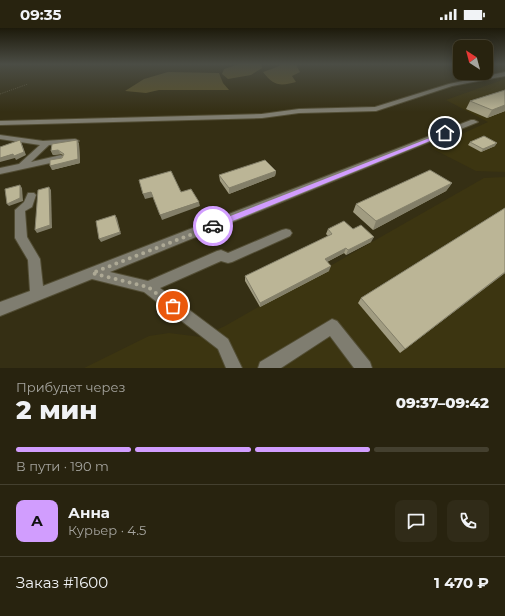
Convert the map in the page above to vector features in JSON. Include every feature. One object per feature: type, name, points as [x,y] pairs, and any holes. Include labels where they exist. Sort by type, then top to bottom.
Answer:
[{"type":"street","points":[[0,123],[254,116],[299,111],[376,109],[451,85],[476,80]]},
{"type":"street","points":[[0,309],[474,122]]},
{"type":"street","points":[[0,137],[47,143],[77,141]]},
{"type":"street","points":[[5,146],[20,140]]},
{"type":"street","points":[[20,166],[47,143]]},
{"type":"street","points":[[0,171],[61,158]]},
{"type":"street","points":[[31,195],[28,204],[20,210],[19,217],[21,238],[34,260],[37,295]]},
{"type":"street","points":[[148,287],[221,255],[228,258],[286,233]]},
{"type":"street","points":[[92,273],[148,287],[223,344],[234,368]]},
{"type":"street","points":[[266,368],[332,326],[364,368]]},
{"type":"path","points":[[0,94],[28,84]]},
{"type":"shaded area","points":[[143,80],[222,80],[229,90],[159,90],[146,93],[125,91]]},
{"type":"shaded area","points":[[270,80],[295,80],[296,82],[277,84]]},
{"type":"shaded area","points":[[505,80],[505,172],[476,171],[431,148],[488,122],[446,100]]},
{"type":"shaded area","points":[[505,177],[505,368],[84,368],[149,336],[169,333],[201,337],[225,326],[484,178]]},
{"type":"building","points":[[505,90],[505,105],[492,110],[470,101]]},
{"type":"building","points":[[484,136],[497,143],[483,149],[470,142]]},
{"type":"building","points":[[20,140],[24,152],[14,156],[13,154],[0,158],[0,147]]},
{"type":"building","points":[[77,140],[78,159],[50,166],[50,160],[62,158],[64,154],[58,150],[51,151],[52,144]]},
{"type":"building","points":[[265,160],[276,171],[229,188],[219,175]]},
{"type":"building","points":[[430,170],[452,183],[376,221],[356,204]]},
{"type":"building","points":[[171,171],[181,192],[191,189],[199,202],[160,215],[151,192],[143,194],[139,180]]},
{"type":"building","points":[[20,185],[20,198],[7,204],[5,189]]},
{"type":"building","points":[[49,187],[50,225],[35,230],[38,190]]},
{"type":"building","points":[[505,208],[505,272],[405,349],[361,298]]},
{"type":"building","points":[[115,215],[120,232],[99,239],[96,221]]},
{"type":"building","points":[[344,221],[353,229],[361,225],[374,237],[348,250],[346,248],[325,259],[331,266],[260,303],[245,276],[332,234],[328,229]]},
{"type":"way so far","points":[[173,306],[148,287],[92,273],[213,226]]},
{"type":"route","points":[[213,226],[445,133]]}]
